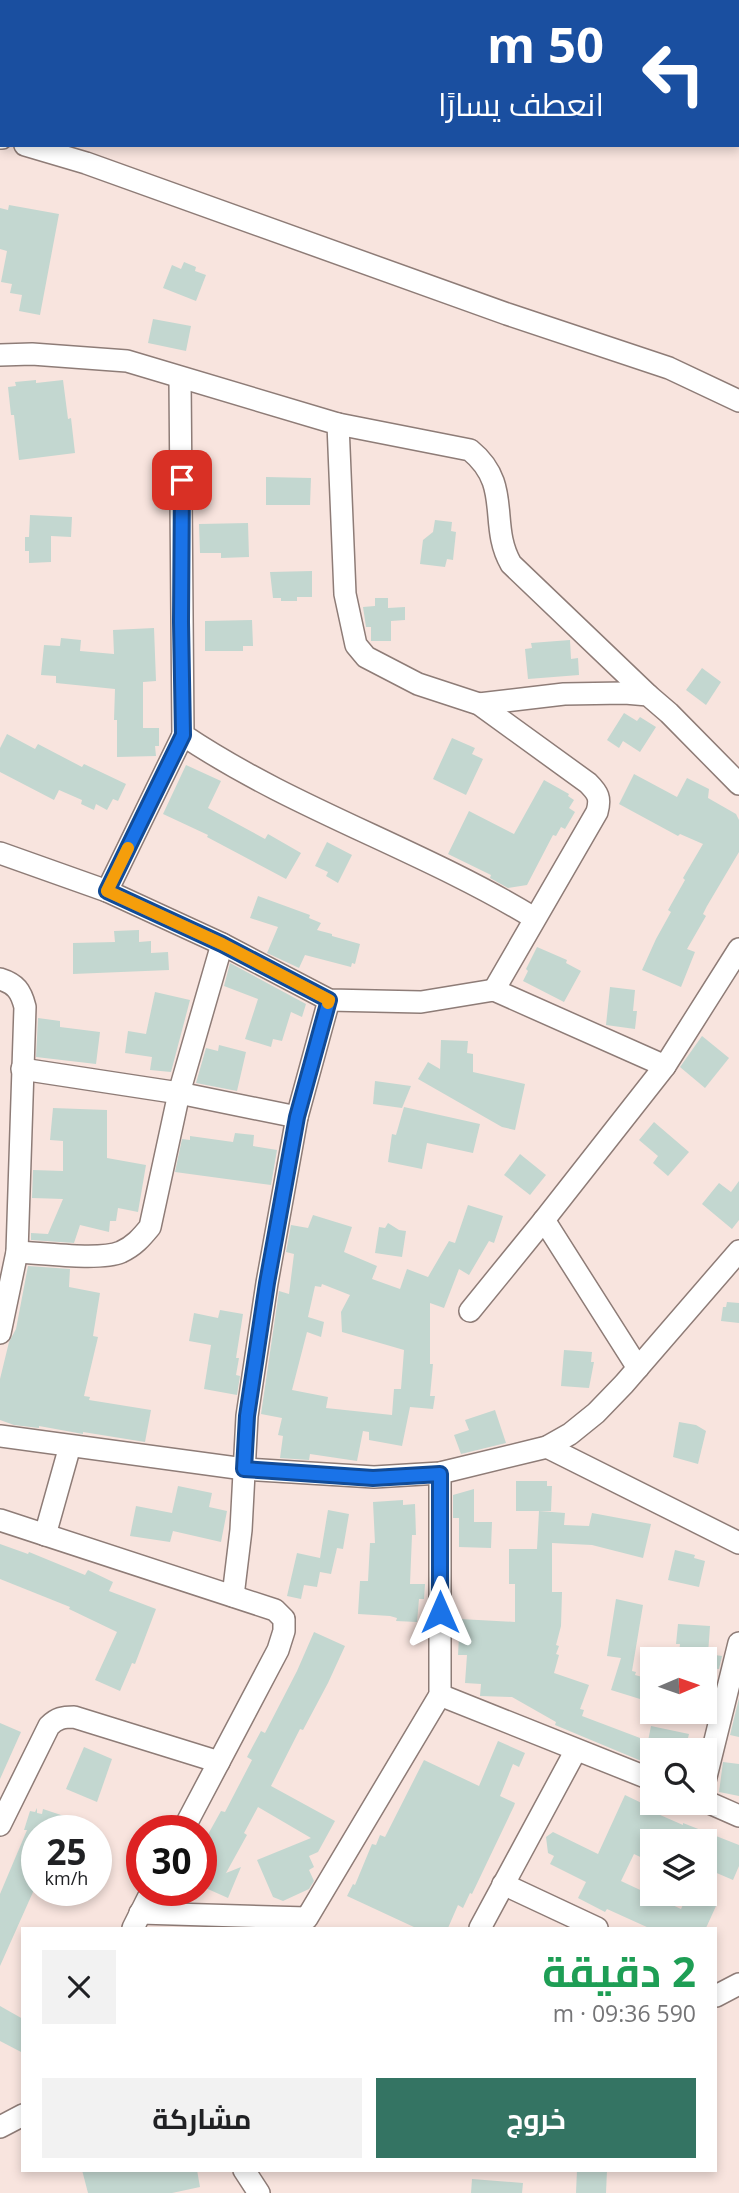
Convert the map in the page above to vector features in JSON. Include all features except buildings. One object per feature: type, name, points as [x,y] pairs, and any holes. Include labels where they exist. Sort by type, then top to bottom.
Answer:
[{"type":"street","points":[[32,147],[86,163],[507,314],[669,368],[739,401]]},
{"type":"street","points":[[0,355],[32,354],[127,361],[338,424],[470,450],[485,462],[493,477],[499,501],[503,541],[511,564],[669,713],[739,784]]},
{"type":"street","points":[[107,891],[183,735],[180,378]]},
{"type":"street","points":[[338,424],[345,594],[356,645],[366,657],[418,684],[478,704],[598,793],[600,802],[597,812],[494,990]]},
{"type":"street","points":[[478,704],[564,694],[648,695]]},
{"type":"street","points":[[183,735],[215,757],[284,794],[463,878],[534,918]]},
{"type":"street","points":[[0,853],[107,891],[222,944],[329,1000],[421,1002],[494,990],[665,1066]]},
{"type":"street","points":[[17,1252],[89,1255],[118,1253],[137,1243],[150,1227],[179,1093],[222,944]]},
{"type":"street","points":[[470,1311],[665,1066],[739,949]]},
{"type":"street","points":[[0,979],[17,987],[25,1007],[17,1252],[0,1333]]},
{"type":"street","points":[[233,1596],[241,1530],[247,1416],[267,1283],[297,1117],[329,1000]]},
{"type":"street","points":[[22,1069],[179,1093],[297,1117]]},
{"type":"street","points":[[544,1220],[638,1368]]},
{"type":"street","points":[[0,1436],[244,1469],[373,1478],[440,1474],[547,1447],[570,1434],[596,1413],[638,1368],[739,1251]]},
{"type":"street","points":[[45,1535],[70,1446]]},
{"type":"street","points":[[547,1447],[739,1543]]},
{"type":"street","points":[[136,1921],[308,1923],[440,1695],[440,1474]]},
{"type":"street","points":[[0,1520],[275,1610],[284,1619],[285,1626],[278,1650],[191,1815]]},
{"type":"street","points":[[716,1738],[739,1643]]},
{"type":"street","points":[[440,1695],[640,1775]]},
{"type":"street","points":[[0,1825],[49,1726],[55,1719],[74,1717],[219,1762]]},
{"type":"street","points":[[481,1927],[576,1749]]},
{"type":"street","points":[[717,1806],[739,1816]]},
{"type":"street","points":[[503,1884],[595,1927]]},
{"type":"street","points":[[717,1995],[739,1984]]},
{"type":"street","points":[[0,2127],[21,2116]]},
{"type":"street","points":[[245,2172],[259,2193]]},
{"type":"slow traffic","points":[[128,848],[107,891],[222,944],[329,1000],[328,1003]]},
{"type":"route","points":[[182,480],[183,735],[107,891],[222,944],[329,1000],[297,1117],[267,1283],[247,1416],[244,1469],[373,1478],[440,1474],[440,1612]]}]
